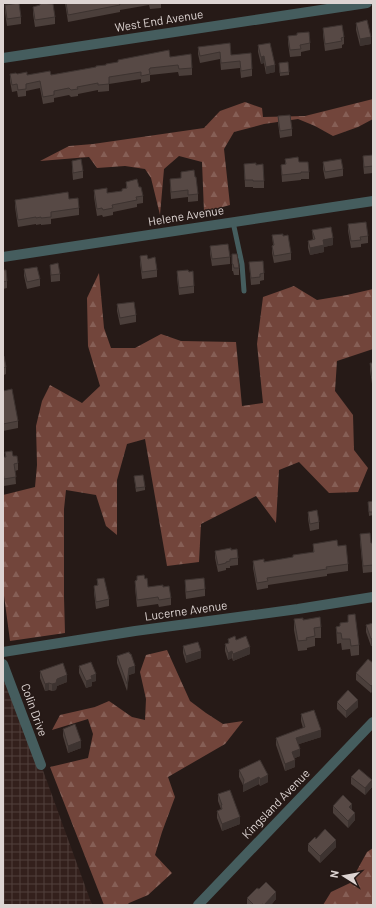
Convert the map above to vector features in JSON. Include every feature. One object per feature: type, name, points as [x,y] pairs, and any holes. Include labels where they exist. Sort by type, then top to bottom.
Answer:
[{"type":"street","name":"West End Avenue","points":[[3,58],[367,3]]},
{"type":"street","name":"Helene Avenue","points":[[3,257],[373,201]]},
{"type":"street","name":"Lucerne Avenue","points":[[3,652],[135,631],[298,609],[373,597]]},
{"type":"street","name":"Colin Drive","points":[[3,664],[41,765]]},
{"type":"street","name":"Kingsland Avenue","points":[[198,905],[373,722]]},
{"type":"lane","points":[[233,222],[242,264],[244,291]]},
{"type":"shaded area","points":[[3,664],[41,765],[92,905],[3,905]]},
{"type":"green space","points":[[373,99],[373,119],[358,127],[333,136],[298,119],[264,124],[234,132],[224,149],[230,205],[204,212],[202,162],[179,156],[164,169],[160,215],[151,178],[145,169],[125,166],[97,168],[89,157],[40,161],[69,146],[204,128],[220,111],[245,102],[262,108],[263,117],[305,116]]},
{"type":"green space","points":[[99,273],[104,328],[111,348],[135,348],[161,334],[181,341],[236,342],[242,406],[263,403],[257,344],[263,297],[294,286],[317,300],[373,289],[373,349],[337,361],[335,391],[353,415],[354,450],[368,468],[358,492],[329,493],[299,462],[279,470],[276,523],[256,496],[201,524],[199,562],[167,566],[145,439],[127,444],[117,480],[117,535],[106,526],[96,495],[66,490],[64,509],[65,633],[10,641],[3,588],[3,495],[35,487],[37,465],[36,426],[42,401],[50,385],[82,403],[100,386],[88,346],[87,298]]},
{"type":"green space","points":[[167,650],[190,701],[223,724],[243,721],[225,744],[168,777],[175,797],[155,855],[172,873],[148,895],[127,905],[104,905],[50,767],[88,758],[93,734],[88,719],[52,730],[60,715],[95,707],[109,701],[132,717],[145,720],[146,699],[140,672],[146,655]]},
{"type":"green space","points":[[373,848],[373,905],[323,905],[331,892],[350,883],[367,852]]},
{"type":"building","points":[[19,3],[21,17],[7,19],[5,5]]},
{"type":"building","points":[[40,3],[53,4],[55,17],[35,20],[33,7],[40,5]]},
{"type":"building","points":[[66,3],[119,3],[120,5],[68,15]]},
{"type":"building","points":[[367,20],[371,37],[360,39],[356,23]]},
{"type":"building","points":[[342,25],[344,37],[341,38],[342,41],[325,44],[323,28]]},
{"type":"building","points":[[309,32],[310,43],[300,45],[301,49],[290,50],[288,36],[297,35],[297,33]]},
{"type":"building","points":[[230,43],[231,55],[251,53],[252,69],[241,71],[240,61],[221,63],[220,52],[200,56],[198,47]]},
{"type":"building","points":[[270,43],[275,65],[266,67],[264,56],[261,57],[258,45]]},
{"type":"building","points":[[169,50],[170,57],[191,54],[192,68],[179,69],[178,65],[150,68],[150,74],[141,76],[141,72],[109,77],[109,84],[98,85],[98,83],[77,87],[78,89],[71,90],[69,88],[54,91],[54,95],[43,97],[40,81],[26,84],[26,89],[18,90],[17,84],[12,85],[10,74],[27,72],[27,75],[50,71],[51,75],[106,65],[118,62],[118,60]]},
{"type":"building","points":[[288,62],[289,72],[280,73],[279,63]]},
{"type":"building","points":[[290,115],[292,129],[280,131],[278,116]]},
{"type":"building","points":[[373,155],[373,166],[364,167],[363,156]]},
{"type":"building","points":[[298,157],[299,162],[308,162],[309,172],[282,175],[281,165],[286,164],[285,159]]},
{"type":"building","points":[[81,159],[83,171],[73,173],[72,161]]},
{"type":"building","points":[[341,159],[343,169],[325,172],[323,162]]},
{"type":"building","points":[[256,163],[256,165],[263,164],[264,181],[245,180],[244,164]]},
{"type":"building","points":[[194,170],[198,194],[188,195],[188,190],[171,192],[170,179],[181,178],[181,172]]},
{"type":"building","points":[[137,179],[143,196],[136,197],[137,200],[112,205],[113,208],[103,210],[102,208],[97,209],[94,190],[107,188],[107,193],[122,191],[122,189],[127,188],[126,182]]},
{"type":"building","points":[[68,192],[69,199],[78,198],[79,208],[51,212],[51,217],[36,217],[18,220],[15,200]]},
{"type":"building","points":[[366,222],[368,236],[360,237],[361,240],[351,241],[348,224]]},
{"type":"building","points":[[331,227],[333,238],[323,240],[324,245],[310,248],[308,241],[315,239],[312,230]]},
{"type":"building","points":[[283,234],[283,236],[288,235],[291,253],[274,256],[272,235]]},
{"type":"building","points":[[228,244],[230,257],[212,259],[210,246]]},
{"type":"building","points":[[232,254],[237,254],[239,268],[234,268],[232,264]]},
{"type":"building","points":[[147,255],[148,259],[155,257],[157,270],[142,272],[140,256]]},
{"type":"building","points":[[263,261],[264,273],[260,274],[260,277],[251,278],[249,262]]},
{"type":"building","points":[[58,263],[60,274],[51,275],[50,265]]},
{"type":"building","points":[[37,267],[40,279],[27,282],[24,269]]},
{"type":"building","points":[[3,270],[6,270],[7,281],[3,282]]},
{"type":"building","points":[[188,270],[189,272],[193,271],[194,286],[179,288],[177,271]]},
{"type":"building","points":[[134,302],[136,315],[120,318],[117,304]]},
{"type":"building","points":[[3,356],[6,367],[3,368]]},
{"type":"building","points":[[370,363],[373,363],[372,377]]},
{"type":"building","points":[[12,389],[18,421],[3,424],[3,391]]},
{"type":"building","points":[[12,451],[13,456],[17,456],[18,463],[14,464],[16,477],[4,479],[3,457],[6,457],[5,452]]},
{"type":"building","points":[[143,475],[145,487],[136,488],[134,476]]},
{"type":"building","points":[[373,501],[373,512],[369,512],[368,502]]},
{"type":"building","points":[[317,510],[319,522],[310,524],[308,512]]},
{"type":"building","points":[[370,533],[371,543],[373,543],[373,565],[363,566],[360,534]]},
{"type":"building","points":[[337,540],[338,546],[346,545],[348,564],[326,567],[327,569],[267,578],[268,581],[257,583],[253,561],[264,559],[264,562],[314,552],[313,544]]},
{"type":"building","points":[[231,548],[231,550],[237,549],[238,558],[230,559],[230,561],[226,563],[218,565],[215,551]]},
{"type":"building","points":[[144,575],[145,579],[147,578],[148,587],[163,585],[163,587],[169,586],[171,598],[159,600],[158,597],[137,600],[135,581],[137,580],[137,576]]},
{"type":"building","points":[[104,578],[109,599],[96,602],[94,586],[98,585],[97,579]]},
{"type":"building","points":[[204,578],[205,589],[186,592],[185,580]]},
{"type":"building","points":[[355,614],[359,645],[351,646],[350,639],[342,639],[341,633],[337,633],[336,627],[340,626],[340,623],[348,622],[348,615]]},
{"type":"building","points":[[320,617],[321,627],[314,628],[315,636],[306,638],[307,640],[298,641],[294,619],[303,618],[303,620]]},
{"type":"building","points":[[373,623],[373,638],[371,639],[366,625]]},
{"type":"building","points":[[235,636],[236,640],[246,636],[250,647],[233,654],[232,651],[228,653],[225,644],[229,643],[228,639]]},
{"type":"building","points":[[198,642],[201,651],[186,656],[183,646]]},
{"type":"building","points":[[129,652],[135,666],[129,668],[127,684],[117,656]]},
{"type":"building","points":[[368,659],[373,663],[373,684],[371,686],[356,673]]},
{"type":"building","points":[[91,662],[96,674],[91,676],[92,679],[86,681],[79,666]]},
{"type":"building","points":[[63,663],[67,675],[57,679],[56,683],[45,684],[40,671]]},
{"type":"building","points":[[348,690],[358,700],[346,711],[337,702]]},
{"type":"building","points":[[314,710],[321,730],[296,738],[300,749],[292,752],[295,760],[285,764],[276,738],[305,727],[301,714]]},
{"type":"building","points":[[75,724],[81,741],[68,746],[63,729]]},
{"type":"building","points":[[260,760],[268,775],[260,779],[259,777],[243,785],[244,780],[239,770]]},
{"type":"building","points":[[359,769],[372,780],[365,788],[351,777]]},
{"type":"building","points":[[230,790],[240,817],[222,824],[217,811],[222,809],[218,794]]},
{"type":"building","points":[[343,795],[352,804],[349,807],[355,813],[348,821],[333,806]]},
{"type":"building","points":[[325,829],[336,840],[320,856],[308,844],[315,837],[316,839]]},
{"type":"building","points":[[266,882],[276,892],[264,905],[254,905],[247,898],[257,888],[259,889]]}]
